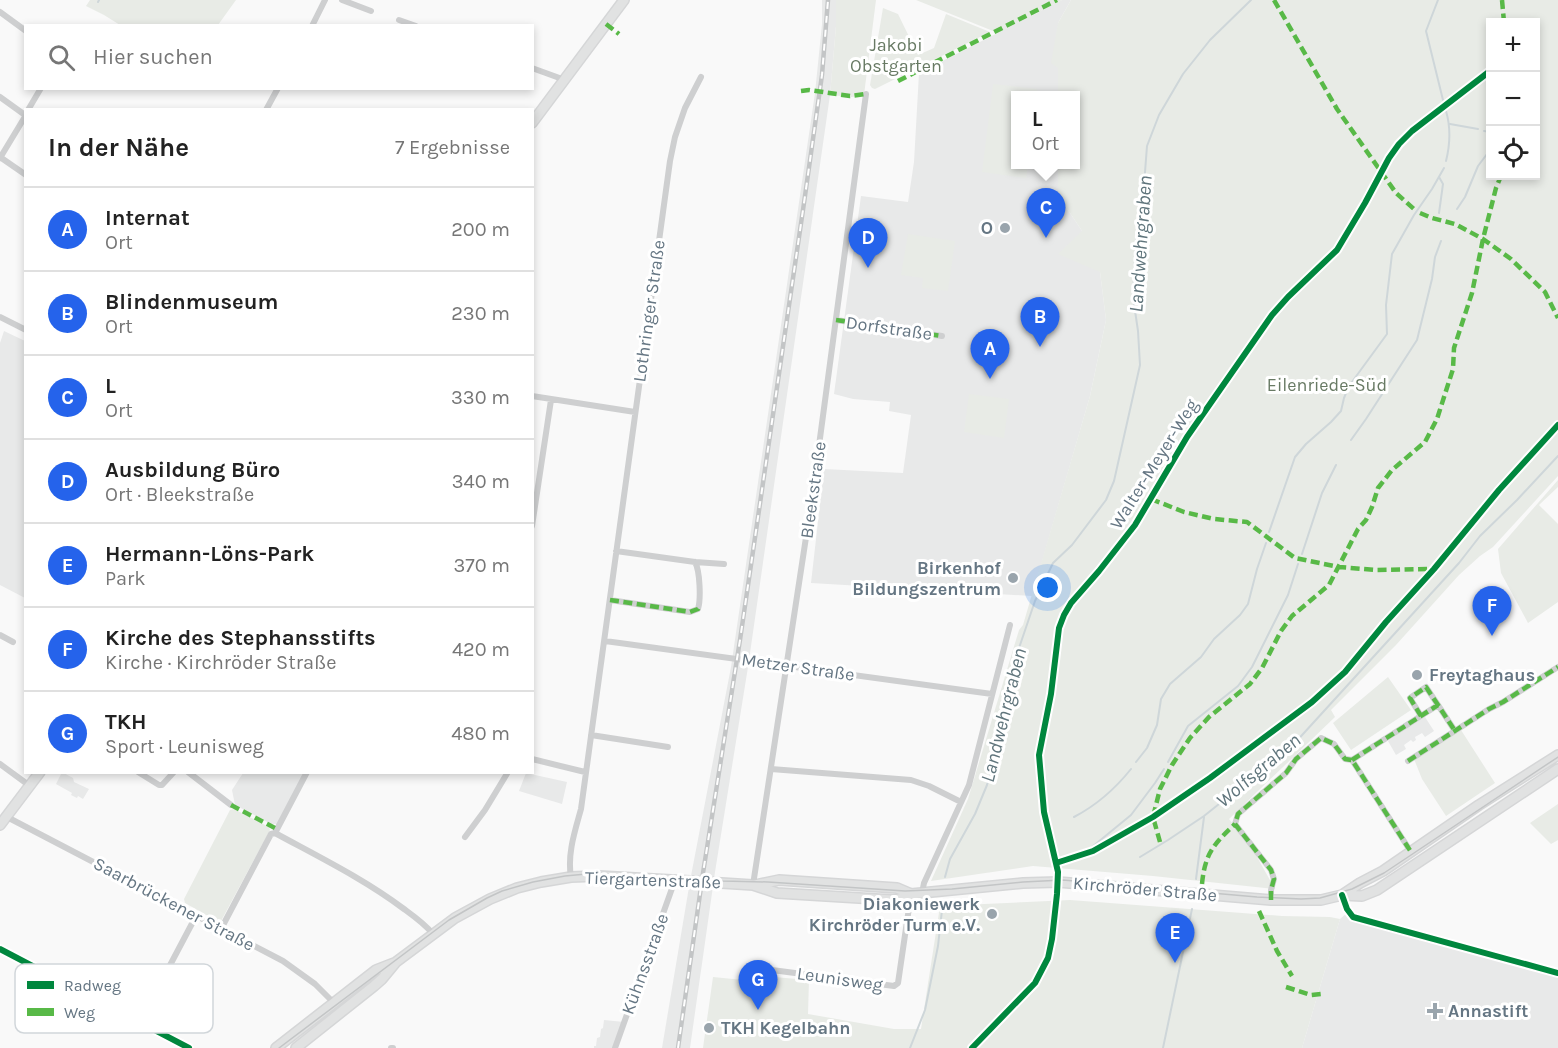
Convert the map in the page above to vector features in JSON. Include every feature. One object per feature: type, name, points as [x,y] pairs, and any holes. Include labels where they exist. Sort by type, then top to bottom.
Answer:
[{"type":"main road","points":[[534,120],[624,0]]},
{"type":"main road","name":"Kirchröder Straße","points":[[1342,895],[1383,871],[1558,755]]},
{"type":"main road","name":"Kirchröder Straße","points":[[911,894],[1058,882],[1271,900],[1321,900],[1342,895],[1362,896],[1377,890],[1558,769]]},
{"type":"main road","points":[[0,825],[39,774]]},
{"type":"main road","name":"Tiergartenstraße","points":[[296,1048],[374,986],[396,962],[455,918],[516,888],[571,877],[599,876],[753,885],[782,880],[897,888],[911,894]]},
{"type":"main road","name":"Tiergartenstraße","points":[[276,1048],[376,970],[396,962]]},
{"type":"street","points":[[313,24],[325,0]]},
{"type":"street","points":[[342,0],[371,10]]},
{"type":"street","points":[[0,12],[24,30]]},
{"type":"street","points":[[399,20],[410,24]]},
{"type":"street","points":[[534,69],[565,80]]},
{"type":"street","name":"Lothringer Straße","points":[[571,877],[569,865],[581,809],[670,160],[685,108],[701,77]]},
{"type":"street","points":[[29,108],[40,90]]},
{"type":"street","points":[[268,108],[278,90]]},
{"type":"street","name":"Bleekstraße","points":[[753,885],[817,465],[866,93]]},
{"type":"street","points":[[0,97],[24,114]]},
{"type":"street","points":[[24,117],[0,157],[24,174]]},
{"type":"street","points":[[0,316],[24,329]]},
{"type":"street","name":"Dorfstraße","points":[[836,320],[942,336]]},
{"type":"street","points":[[534,396],[635,412]]},
{"type":"street","points":[[535,489],[551,399]]},
{"type":"street","points":[[616,551],[724,564]]},
{"type":"street","points":[[610,600],[690,612],[698,609],[700,605],[699,580],[695,562]]},
{"type":"street","points":[[922,893],[924,883],[969,785],[1010,625]]},
{"type":"street","points":[[0,634],[14,642]]},
{"type":"street","name":"Metzer Straße","points":[[605,641],[992,694]]},
{"type":"street","points":[[1408,761],[1558,667]]},
{"type":"street","points":[[1421,716],[1410,698],[1426,687],[1455,731]]},
{"type":"street","points":[[1271,900],[1274,879],[1271,870],[1235,824],[1238,814],[1286,773],[1296,759],[1321,738],[1334,744],[1345,759],[1352,760],[1438,705]]},
{"type":"street","points":[[591,735],[668,747]]},
{"type":"street","points":[[534,759],[585,772]]},
{"type":"street","points":[[1352,760],[1411,852]]},
{"type":"street","points":[[0,764],[30,786]]},
{"type":"street","points":[[771,769],[911,780],[961,802]]},
{"type":"street","points":[[141,774],[159,785],[162,785],[172,774]]},
{"type":"street","points":[[191,774],[231,805]]},
{"type":"street","points":[[221,929],[271,834],[275,833],[306,774]]},
{"type":"street","points":[[465,837],[507,774]]},
{"type":"street","name":"Saarbrückener Straße","points":[[7,817],[283,961],[315,984],[334,1003]]},
{"type":"street","points":[[275,833],[346,871],[390,898],[433,934]]},
{"type":"street","name":"Kühnsstraße","points":[[615,1048],[675,880]]},
{"type":"street","points":[[972,1048],[1026,994],[1042,970],[1048,958],[1052,939],[1058,882]]},
{"type":"street","name":"Leunisweg","points":[[763,974],[772,970],[894,986],[898,983],[911,894]]},
{"type":"street","points":[[1342,895],[1353,917],[1558,973]]},
{"type":"street","points":[[171,964],[196,916]]},
{"type":"street","points":[[0,949],[29,964]]},
{"type":"street","points":[[161,1033],[189,1048]]},
{"type":"shaded area","points":[[822,0],[836,0],[830,95],[748,667],[690,1048],[662,1048],[690,881],[731,667],[815,93],[822,24]]},
{"type":"shaded area","points":[[1062,0],[1071,0],[1058,23],[1058,91],[1011,91],[1011,169],[1058,169],[1058,195],[1082,231],[1100,272],[1106,320],[1090,396],[1032,596],[811,583],[824,469],[903,473],[911,415],[889,411],[890,402],[853,399],[834,394],[861,196],[908,202],[914,162],[919,73]]},
{"type":"shaded area","points":[[4,331],[24,341],[24,597],[0,585],[0,343]]},
{"type":"shaded area","points":[[1425,717],[1434,731],[1425,737],[1422,733],[1415,737],[1416,740],[1413,742],[1411,740],[1404,745],[1406,749],[1396,755],[1388,741]]},
{"type":"shaded area","points":[[61,774],[66,774],[73,778],[74,782],[89,789],[83,799],[71,795],[72,793],[56,784]]},
{"type":"shaded area","points":[[242,774],[303,774],[277,824],[271,824],[235,805],[232,790]]},
{"type":"shaded area","points":[[526,774],[567,782],[562,804],[519,791]]},
{"type":"shaded area","name":"Annastift","points":[[1348,912],[1353,917],[1558,973],[1558,1048],[1302,1048],[1340,919]]},
{"type":"shaded area","points":[[604,1020],[624,1022],[615,1048],[594,1048],[597,1038],[600,1037]]},
{"type":"green space","points":[[90,0],[236,0],[219,24],[118,24],[86,6]]},
{"type":"green space","points":[[836,0],[876,0],[864,95],[852,97],[830,95]]},
{"type":"green space","points":[[916,0],[1062,0],[998,33]]},
{"type":"green space","name":"Eilenriede-Süd","points":[[1071,0],[1558,0],[1558,476],[1493,547],[1459,575],[1396,645],[1331,710],[1335,717],[1229,819],[1252,848],[1275,889],[1033,866],[931,881],[968,799],[1019,630],[1023,625],[1090,396],[1106,320],[1100,272],[1058,254],[1082,231],[1058,195],[1058,169],[1080,169],[1080,91],[1058,91],[1058,68],[1051,63],[1058,23]]},
{"type":"green space","name":"Jakobi Obstgarten","points":[[883,8],[898,14],[918,55],[934,48],[946,14],[990,32],[875,89],[870,85]]},
{"type":"green space","points":[[993,84],[1037,89],[1037,91],[1011,91],[1011,169],[1027,169],[1026,178],[982,172]]},
{"type":"green space","points":[[908,234],[955,241],[948,291],[922,288],[923,278],[901,275]]},
{"type":"green space","points":[[969,394],[1009,399],[1004,438],[964,432]]},
{"type":"green space","points":[[1558,480],[1558,487],[1539,505],[1558,524],[1558,602],[1528,623],[1501,573],[1498,549]]},
{"type":"green space","points":[[1388,677],[1411,710],[1351,750],[1333,723]]},
{"type":"green space","points":[[1461,730],[1495,783],[1446,816],[1422,779],[1414,759]]},
{"type":"green space","points":[[1558,804],[1558,840],[1551,844],[1530,823]]},
{"type":"green space","points":[[234,809],[269,827],[270,830],[221,921],[217,921],[185,903],[184,899],[230,810]]},
{"type":"green space","points":[[1070,900],[1340,919],[1302,1048],[703,1048],[713,977],[753,981],[761,976],[809,980],[808,1014],[894,1029],[921,1029],[940,906]]},
{"type":"waterway","name":"Landwehrgraben","points":[[945,877],[950,859],[975,814],[987,785],[1019,648],[1035,601],[1053,563],[1072,545],[1106,500],[1114,481],[1140,365],[1133,297],[1136,241],[1147,146],[1159,115],[1183,74],[1210,40],[1251,0]]},
{"type":"waterway","points":[[1438,0],[1426,31],[1443,100]]},
{"type":"waterway","points":[[1446,111],[1449,136],[1446,161]]},
{"type":"waterway","points":[[1450,124],[1478,129]]},
{"type":"waterway","points":[[1457,209],[1465,197],[1478,166],[1486,155]]},
{"type":"waterway","points":[[1269,532],[1295,457],[1341,411],[1349,386],[1387,334],[1386,305],[1392,254],[1444,168]]},
{"type":"waterway","points":[[1439,177],[1443,184],[1439,213]]},
{"type":"waterway","points":[[1351,440],[1417,340],[1435,257],[1441,241]]},
{"type":"waterway","name":"Wolfsgraben","points":[[1140,857],[1204,816],[1293,745],[1459,563],[1480,536],[1558,456]]},
{"type":"waterway","points":[[1302,554],[1322,493],[1336,465]]},
{"type":"waterway","points":[[1136,762],[1147,748],[1157,725],[1161,699],[1170,684],[1201,657],[1214,639],[1240,615],[1248,604],[1266,543]]},
{"type":"waterway","points":[[1168,762],[1188,726],[1238,686],[1252,667],[1288,595],[1298,564]]},
{"type":"waterway","points":[[1074,817],[1105,796],[1131,769]]},
{"type":"waterway","points":[[1092,847],[1131,815],[1164,769]]},
{"type":"waterway","points":[[1196,879],[1204,817]]},
{"type":"waterway","points":[[1163,1048],[1192,909]]},
{"type":"waterway","name":"Landwehrgraben","points":[[910,1048],[925,1010],[938,946],[942,910]]},
{"type":"tram line","points":[[279,1048],[449,920],[502,891],[533,882],[597,873],[905,891],[1063,880],[1257,897],[1320,898],[1352,889],[1384,873],[1558,757]]},
{"type":"railway","points":[[678,1048],[804,203],[822,75],[828,0]]},
{"type":"marked path","points":[[898,81],[1057,0]]},
{"type":"marked path","points":[[1274,0],[1337,109],[1396,193],[1414,209]]},
{"type":"marked path","points":[[1502,0],[1504,18]]},
{"type":"marked path","points":[[606,24],[619,34]]},
{"type":"marked path","points":[[801,91],[809,90],[850,96],[866,94]]},
{"type":"marked path","points":[[1160,842],[1153,817],[1160,789],[1172,765],[1190,738],[1209,717],[1250,684],[1262,668],[1281,631],[1292,616],[1329,585],[1358,529],[1366,520],[1378,488],[1392,470],[1425,442],[1437,419],[1453,369],[1454,348],[1472,293],[1483,239],[1499,180]]},
{"type":"marked path","points":[[1420,213],[1455,224],[1483,239],[1511,259],[1545,292],[1558,318]]},
{"type":"marked path","points":[[836,320],[942,336]]},
{"type":"marked path","points":[[1151,499],[1184,512],[1214,519],[1247,522],[1295,558],[1339,567],[1376,570],[1434,569]]},
{"type":"marked path","points":[[610,600],[690,612],[698,609],[700,605]]},
{"type":"marked path","points":[[1408,761],[1558,667]]},
{"type":"marked path","points":[[1421,716],[1410,698],[1426,687],[1438,705]]},
{"type":"marked path","points":[[1352,760],[1438,705],[1455,731]]},
{"type":"marked path","points":[[1271,900],[1274,879],[1271,870],[1235,824],[1238,814],[1286,773],[1296,759],[1321,738],[1334,744],[1345,759],[1352,760],[1411,852]]},
{"type":"marked path","points":[[231,805],[277,829]]},
{"type":"marked path","points":[[1202,884],[1208,857],[1221,837],[1235,824]]},
{"type":"marked path","points":[[1259,911],[1277,951],[1292,976]]},
{"type":"marked path","points":[[1286,987],[1311,995],[1321,994]]},
{"type":"cycle path","name":"Walter-Meyer-Weg","points":[[972,1048],[1035,983],[1048,958],[1058,872],[1044,812],[1039,755],[1051,694],[1059,628],[1064,615],[1071,603],[1135,525],[1187,437],[1272,315],[1337,250],[1399,144],[1412,131],[1489,72]]},
{"type":"cycle path","points":[[1056,863],[1093,851],[1153,817],[1210,778],[1312,702],[1345,672],[1499,490],[1558,425]]},
{"type":"cycle path","points":[[1342,895],[1353,917],[1558,973]]},
{"type":"cycle path","points":[[0,949],[29,964]]},
{"type":"cycle path","points":[[160,1033],[189,1048]]},
{"type":"place","name":"O","points":[[1005,228]]},
{"type":"place","name":"L","points":[[1046,238]]},
{"type":"place","name":"Ausbildung Büro","points":[[868,268]]},
{"type":"place","name":"Blindenmuseum","points":[[1040,347]]},
{"type":"place","name":"Internat","points":[[990,379]]},
{"type":"place","name":"Birkenhof Bildungszentrum","points":[[1013,578]]},
{"type":"place","name":"Kirche des Stephansstifts","points":[[1492,636]]},
{"type":"place","name":"Freytaghaus","points":[[1417,675]]},
{"type":"place","name":"Diakoniewerk Kirchröder Turm e.V.","points":[[992,914]]},
{"type":"place","name":"Hermann-Löns-Park","points":[[1175,963]]},
{"type":"place","name":"TKH","points":[[758,1010]]},
{"type":"place","name":"Annastift","points":[[1435,1011]]},
{"type":"place","name":"TKH Kegelbahn","points":[[709,1028]]}]
